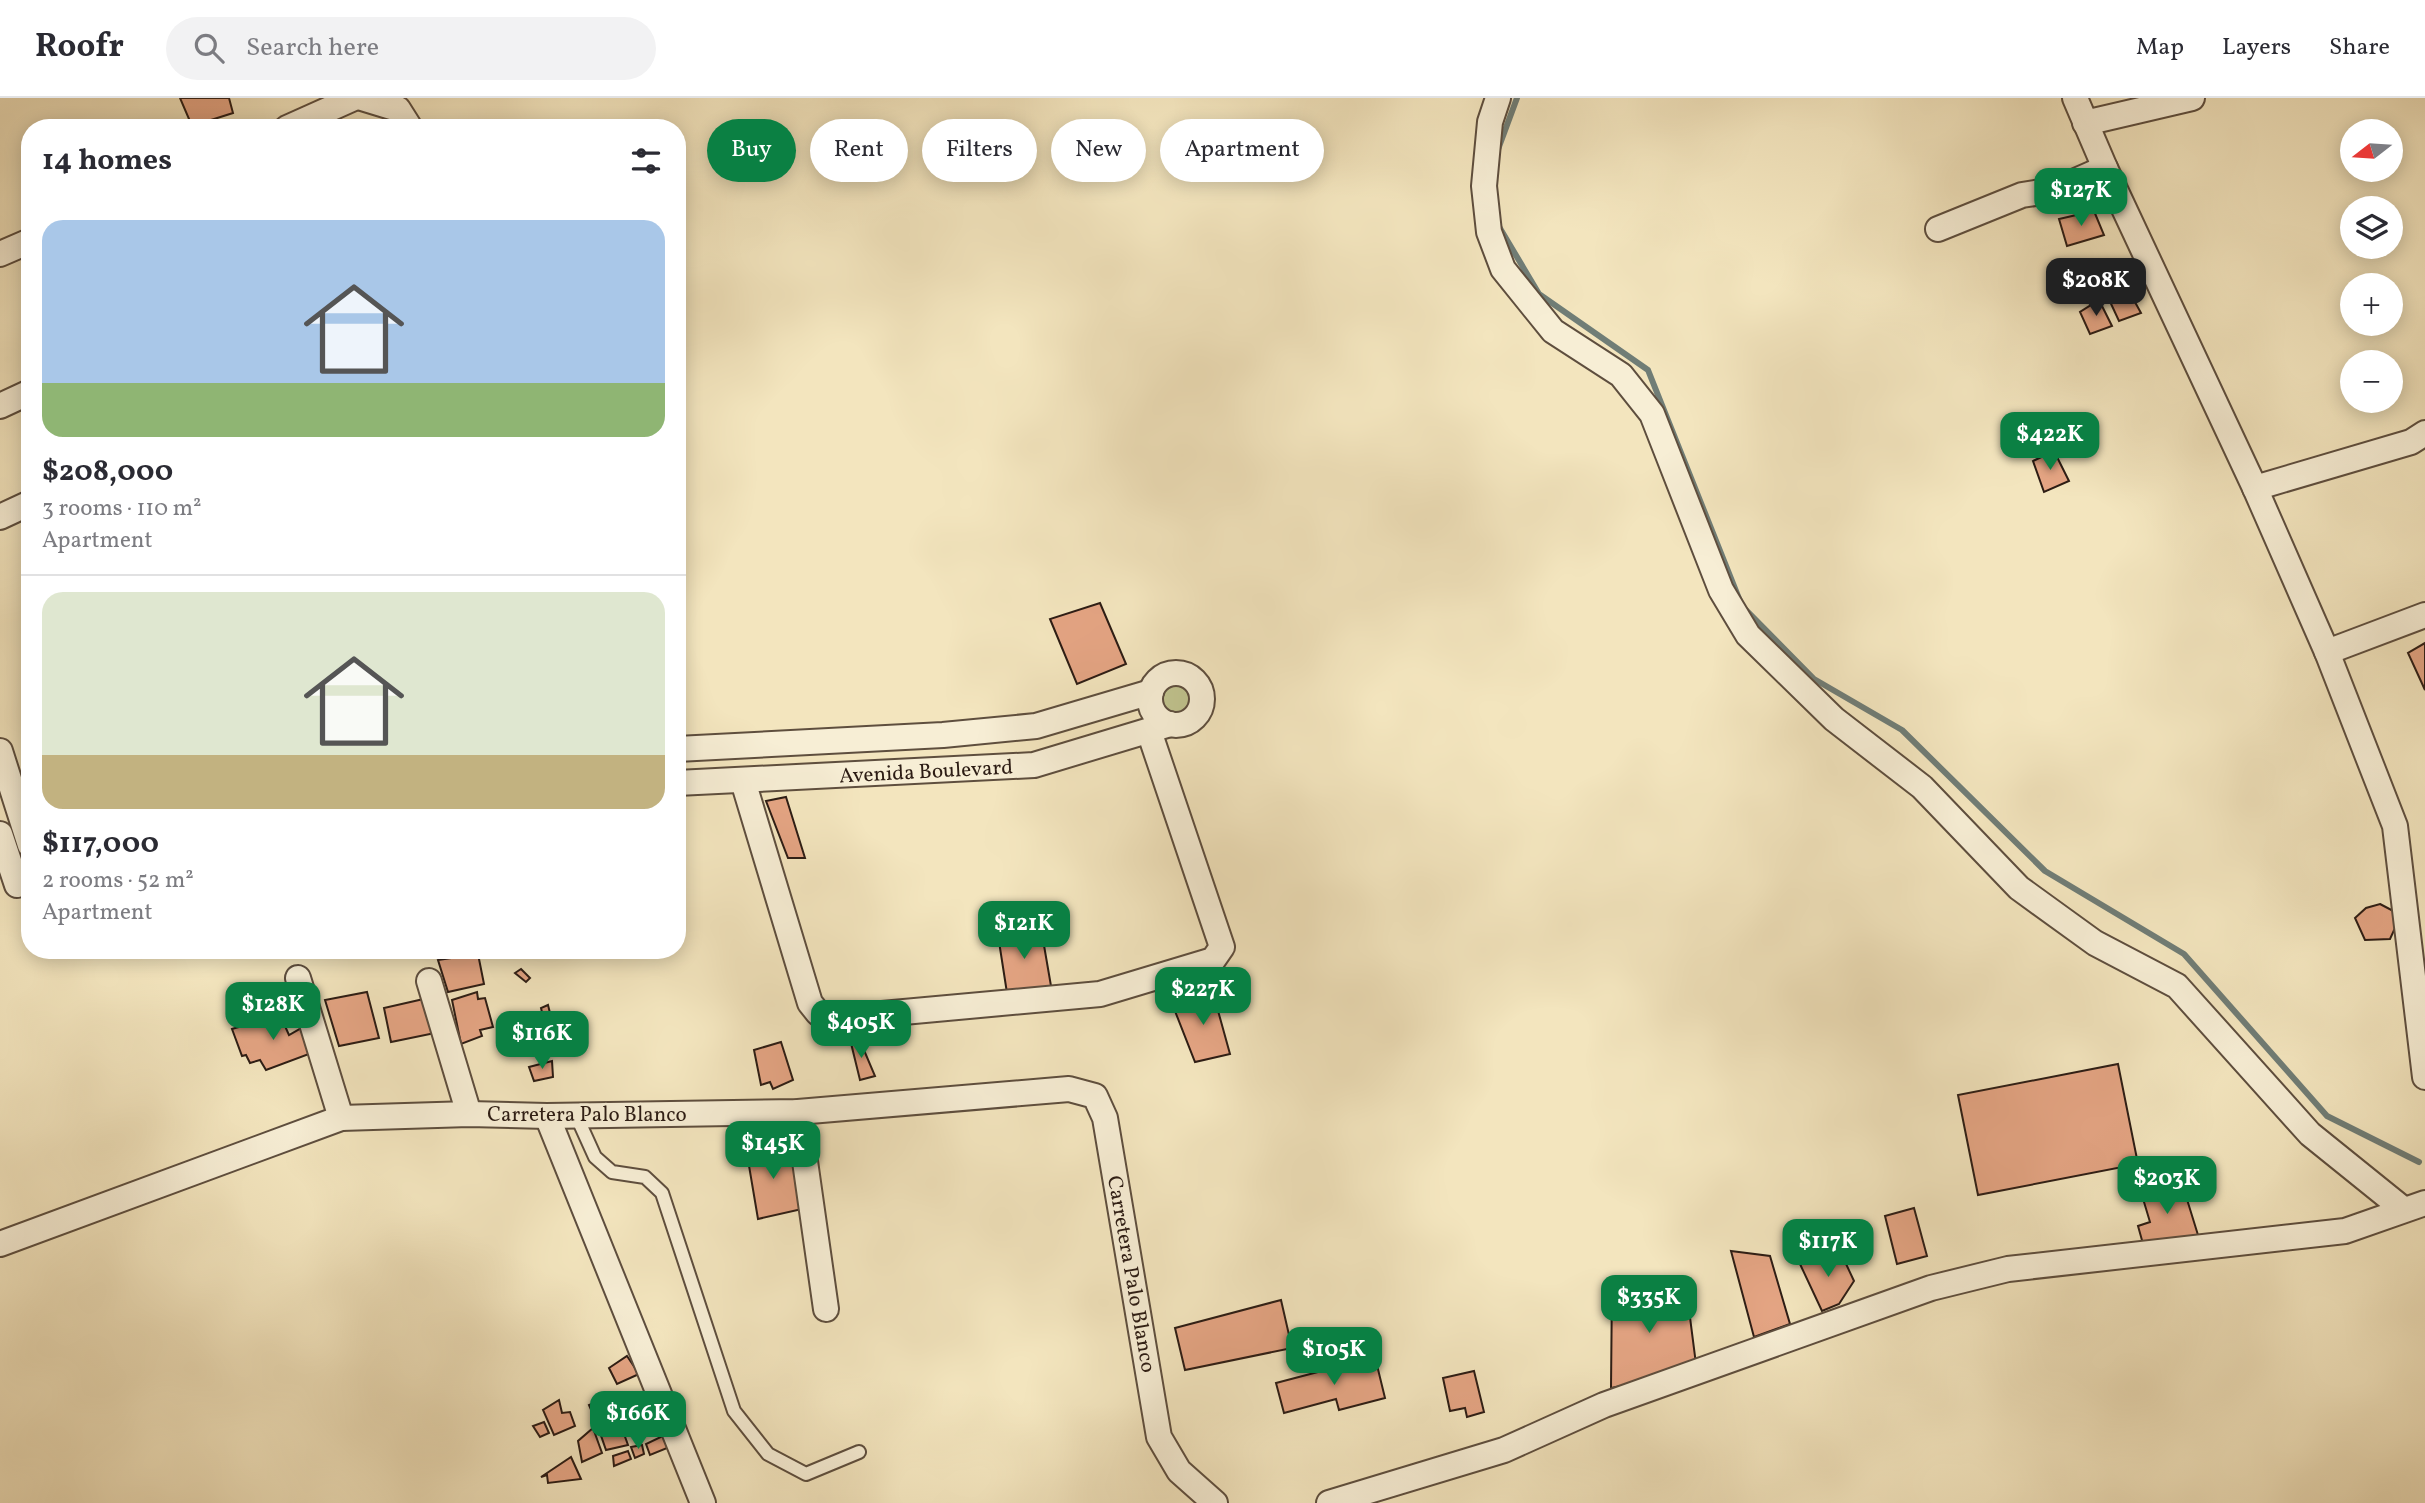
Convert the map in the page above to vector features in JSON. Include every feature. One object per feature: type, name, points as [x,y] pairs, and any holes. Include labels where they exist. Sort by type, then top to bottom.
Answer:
[{"type":"street","points":[[307,119],[354,98]]},
{"type":"street","points":[[362,98],[398,109],[404,119]]},
{"type":"street","points":[[1498,98],[1490,122],[1485,186],[1489,232],[1503,269],[1553,331],[1621,375],[1652,414],[1721,590],[1748,635],[1834,719],[1922,787],[2019,888],[2095,943],[2176,986],[2310,1134],[2414,1206]]},
{"type":"street","points":[[2075,98],[2255,488],[2327,652],[2396,826],[2425,1077]]},
{"type":"street","points":[[2085,123],[2192,98]]},
{"type":"street","points":[[1938,229],[2022,195],[2054,190],[2105,168]]},
{"type":"street","points":[[0,254],[21,245]]},
{"type":"street","points":[[0,406],[21,396]]},
{"type":"street","points":[[2255,488],[2411,442],[2425,433]]},
{"type":"street","points":[[0,517],[21,507]]},
{"type":"street","points":[[2327,652],[2425,615]]},
{"type":"street","points":[[743,781],[810,1003],[827,1019],[1100,994],[1213,960],[1222,947],[1160,727],[1152,708],[1151,692],[1160,678],[1177,672],[1193,679],[1198,685],[1202,702],[1199,710],[1187,722],[1160,727]]},
{"type":"street","name":"Avenida Boulevard","points":[[686,749],[943,736],[1035,726],[1151,692]]},
{"type":"street","name":"Avenida Boulevard","points":[[686,783],[1034,765],[1160,727]]},
{"type":"street","points":[[0,751],[21,817]]},
{"type":"street","points":[[16,886],[2,849],[21,846]]},
{"type":"street","points":[[298,978],[341,1118]]},
{"type":"street","points":[[429,981],[469,1114]]},
{"type":"street","name":"Carretera Palo Blanco","points":[[0,1244],[341,1118],[469,1114],[547,1116],[798,1112],[1069,1089],[1095,1096],[1104,1118],[1159,1437],[1179,1471],[1214,1503]]},
{"type":"street","points":[[798,1112],[826,1309]]},
{"type":"street","points":[[547,1116],[704,1503]]},
{"type":"street","points":[[1329,1503],[1504,1450],[1604,1405],[1931,1288],[2008,1269],[2345,1231],[2414,1206]]},
{"type":"lane","points":[[576,1115],[594,1157],[612,1172],[645,1177],[662,1193],[734,1411],[768,1454],[806,1474],[859,1452]]},
{"type":"green space","points":[[1176,678],[1191,684],[1197,699],[1191,714],[1176,720],[1161,714],[1155,699],[1161,684]]},
{"type":"building","points":[[180,98],[229,98],[233,113],[214,119],[189,119]]},
{"type":"building","points":[[2094,211],[2104,235],[2067,246],[2059,219]]},
{"type":"building","points":[[2125,284],[2141,313],[2119,321],[2106,293]]},
{"type":"building","points":[[2099,300],[2112,326],[2090,334],[2080,312]]},
{"type":"building","points":[[2054,451],[2069,481],[2044,492],[2033,461]]},
{"type":"building","points":[[1100,603],[1126,664],[1077,684],[1050,619]]},
{"type":"building","points":[[2425,643],[2425,690],[2408,653]]},
{"type":"building","points":[[786,797],[805,858],[788,858],[766,801]]},
{"type":"building","points":[[2380,904],[2401,915],[2390,939],[2365,940],[2355,918],[2366,908]]},
{"type":"building","points":[[1041,928],[1051,986],[1007,993],[998,935]]},
{"type":"building","points":[[479,959],[484,984],[448,992],[438,960]]},
{"type":"building","points":[[521,969],[530,978],[526,982],[515,973]]},
{"type":"building","points":[[1212,989],[1230,1054],[1195,1062],[1173,1006]]},
{"type":"building","points":[[367,992],[379,1038],[339,1046],[325,1000]]},
{"type":"building","points":[[477,992],[478,999],[485,998],[493,1027],[480,1030],[482,1036],[461,1044],[452,1000]]},
{"type":"building","points":[[428,998],[435,1033],[391,1042],[384,1008]]},
{"type":"building","points":[[548,1005],[557,1041],[549,1042],[541,1008]]},
{"type":"building","points":[[280,1015],[289,1035],[305,1026],[317,1051],[266,1070],[260,1060],[250,1063],[246,1055],[242,1056],[232,1029]]},
{"type":"building","points":[[858,1036],[875,1076],[860,1080],[850,1039]]},
{"type":"building","points":[[781,1042],[793,1080],[773,1089],[770,1082],[761,1085],[754,1050]]},
{"type":"building","points":[[552,1061],[553,1077],[534,1081],[529,1067]]},
{"type":"building","points":[[2118,1064],[2138,1164],[1978,1195],[1958,1095]]},
{"type":"building","points":[[789,1147],[802,1209],[758,1219],[746,1148]]},
{"type":"building","points":[[2181,1180],[2198,1235],[2145,1251],[2138,1226],[2150,1222],[2141,1192]]},
{"type":"building","points":[[1914,1208],[1927,1256],[1897,1264],[1885,1216]]},
{"type":"building","points":[[1731,1251],[1770,1256],[1790,1324],[1754,1337]]},
{"type":"building","points":[[1840,1251],[1854,1281],[1839,1304],[1822,1311],[1800,1264]]},
{"type":"building","points":[[1612,1283],[1687,1294],[1696,1364],[1662,1378],[1611,1388]]},
{"type":"building","points":[[1281,1300],[1292,1348],[1185,1370],[1175,1328]]},
{"type":"building","points":[[627,1356],[639,1374],[617,1384],[609,1368]]},
{"type":"building","points":[[1375,1357],[1385,1398],[1339,1410],[1336,1399],[1284,1413],[1276,1383]]},
{"type":"building","points":[[1474,1371],[1484,1412],[1467,1417],[1465,1408],[1450,1411],[1443,1378]]},
{"type":"building","points":[[606,1398],[611,1413],[595,1419],[589,1405]]},
{"type":"building","points":[[655,1399],[667,1426],[638,1440],[625,1413]]},
{"type":"building","points":[[559,1400],[562,1413],[570,1412],[575,1426],[554,1435],[543,1410]]},
{"type":"building","points":[[617,1416],[620,1426],[616,1434],[624,1434],[628,1445],[606,1450],[597,1424]]},
{"type":"building","points":[[544,1422],[549,1433],[540,1437],[533,1426]]},
{"type":"building","points":[[593,1428],[602,1453],[582,1462],[578,1441]]},
{"type":"building","points":[[671,1432],[677,1444],[650,1455],[646,1444]]},
{"type":"building","points":[[642,1445],[644,1454],[635,1458],[631,1447]]},
{"type":"building","points":[[628,1451],[631,1459],[614,1466],[613,1456]]},
{"type":"building","points":[[571,1457],[581,1479],[548,1483],[547,1475],[541,1477]]},
{"type":"waterway","points":[[1497,152],[1517,98]]},
{"type":"waterway","points":[[1498,225],[1539,294],[1648,370],[1740,601]]},
{"type":"waterway","points":[[1746,610],[1814,679],[1902,730],[2045,871],[2184,954],[2327,1116],[2419,1162]]}]
